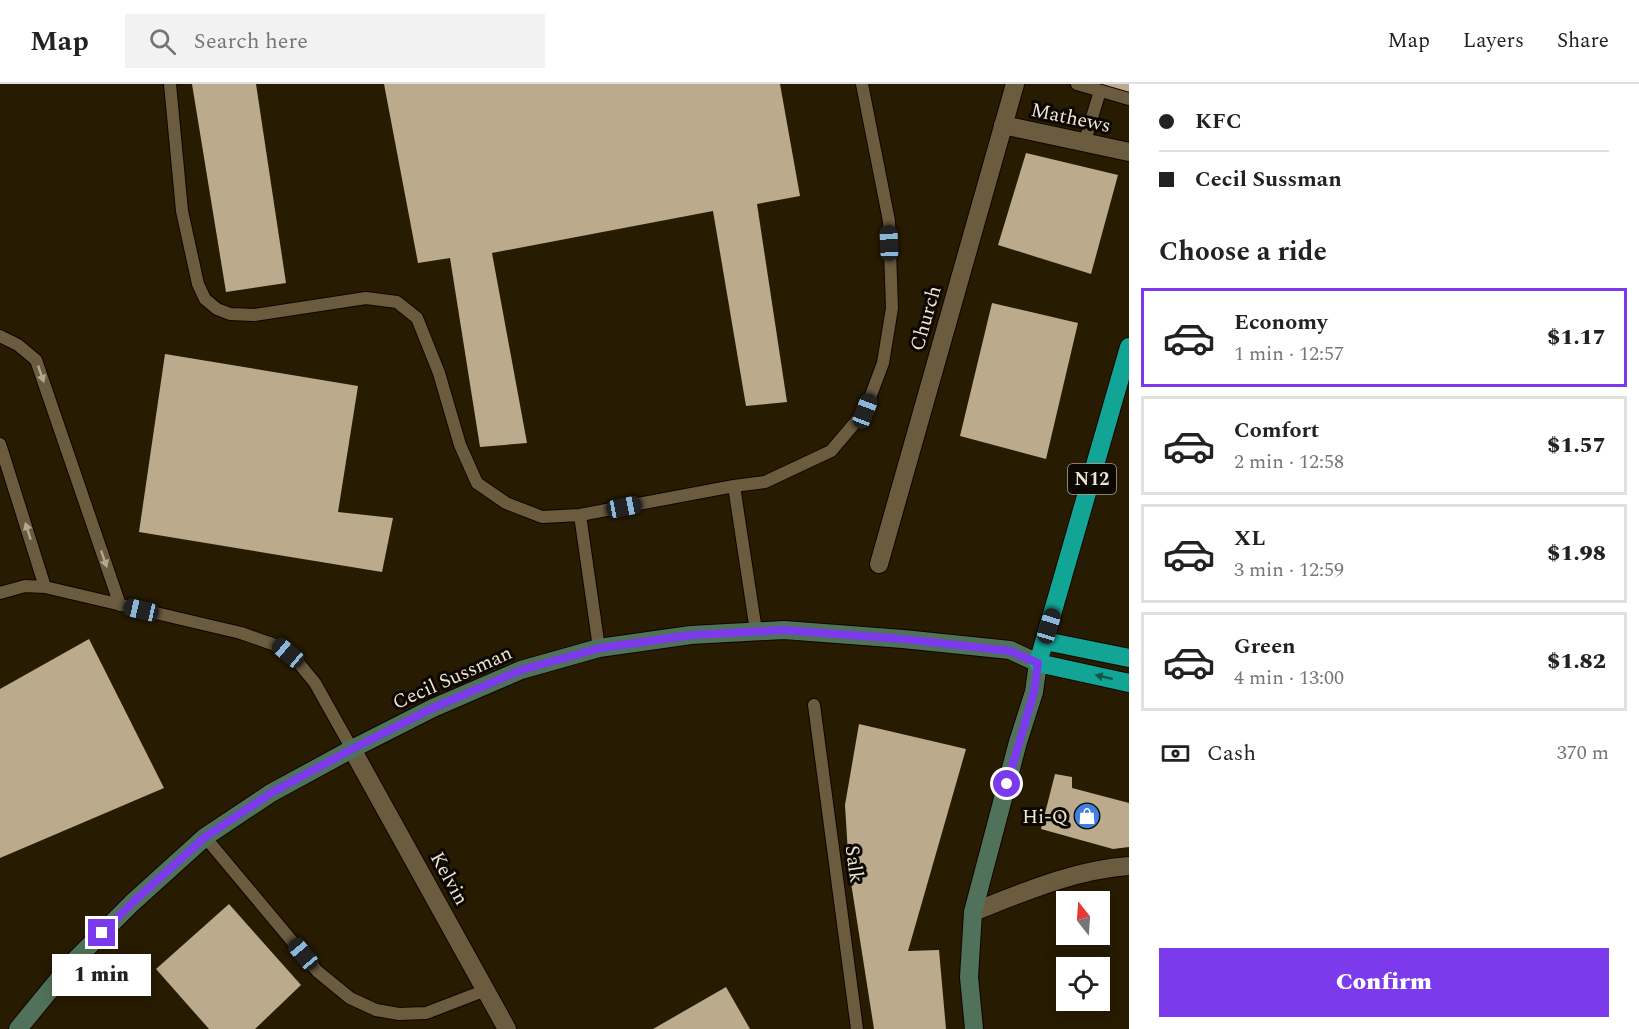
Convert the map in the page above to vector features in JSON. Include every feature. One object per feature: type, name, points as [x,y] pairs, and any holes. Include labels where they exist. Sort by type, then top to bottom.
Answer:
[{"type":"highway","name":"N12","points":[[1038,663],[1129,347]]},
{"type":"highway","points":[[1045,641],[1129,658]]},
{"type":"highway","points":[[1038,663],[1129,683]]},
{"type":"main road","name":"Cecil Sussman","points":[[18,1029],[72,963],[109,925],[205,837],[271,793],[352,749],[433,708],[521,670],[600,648],[692,635],[784,630],[892,638],[1010,651],[1038,663]]},
{"type":"main road","name":"Cecil Sussman","points":[[1010,651],[1045,641]]},
{"type":"main road","points":[[974,1029],[969,977],[973,912],[1018,742],[1034,692],[1038,663]]},
{"type":"street","name":"Church","points":[[879,564],[1015,84]]},
{"type":"street","name":"Mathews","points":[[1003,125],[1129,152]]},
{"type":"street","name":"Kelvin","points":[[352,749],[507,1029]]},
{"type":"street","points":[[973,912],[1056,880],[1107,868],[1129,866]]},
{"type":"lane","points":[[170,84],[182,211],[198,284],[205,299],[217,309],[230,314],[254,315],[366,298],[397,302],[417,318],[439,373],[460,445],[477,483],[506,503],[542,517],[580,515],[765,482],[831,452],[865,411],[883,363],[892,308],[889,221],[862,84]]},
{"type":"lane","points":[[1077,84],[1129,99]]},
{"type":"lane","points":[[1084,144],[1100,92]]},
{"type":"lane","points":[[0,336],[18,345],[36,360],[120,605]]},
{"type":"lane","points":[[0,444],[45,587]]},
{"type":"lane","points":[[734,486],[756,631]]},
{"type":"lane","points":[[580,515],[600,648]]},
{"type":"lane","points":[[0,593],[25,586],[45,587],[241,633],[278,645],[315,683],[352,749]]},
{"type":"lane","name":"Salk","points":[[814,705],[858,1029]]},
{"type":"lane","points":[[205,837],[318,971],[351,998],[376,1010],[399,1014],[426,1013],[486,990]]},
{"type":"building","points":[[192,84],[256,84],[286,283],[226,292]]},
{"type":"building","points":[[384,84],[780,84],[800,196],[757,204],[787,402],[746,406],[713,211],[492,253],[527,443],[480,447],[450,258],[418,263]]},
{"type":"building","points":[[1093,84],[1129,84],[1129,95]]},
{"type":"building","points":[[1026,153],[1118,175],[1091,274],[998,245]]},
{"type":"building","points":[[992,303],[1078,323],[1046,459],[960,436]]},
{"type":"building","points":[[165,354],[358,386],[338,512],[393,518],[382,572],[139,532]]},
{"type":"building","points":[[89,639],[164,788],[0,858],[0,689]]},
{"type":"building","points":[[859,724],[966,749],[908,951],[939,950],[946,1029],[874,1029],[849,870],[845,805]]},
{"type":"building","name":"Hi-Q","points":[[1055,774],[1072,777],[1072,788],[1129,803],[1129,847],[1113,849],[1041,829]]},
{"type":"building","points":[[229,904],[301,985],[255,1029],[209,1029],[156,969]]},
{"type":"building","points":[[726,987],[750,1029],[653,1029]]},
{"type":"place","name":"Hi-Q","points":[[1087,816]]},
{"type":"route","points":[[102,933],[205,837],[271,793],[433,708],[521,670],[600,648],[692,635],[784,630],[903,639],[1010,651],[1038,663],[1034,692],[1007,784]]}]
